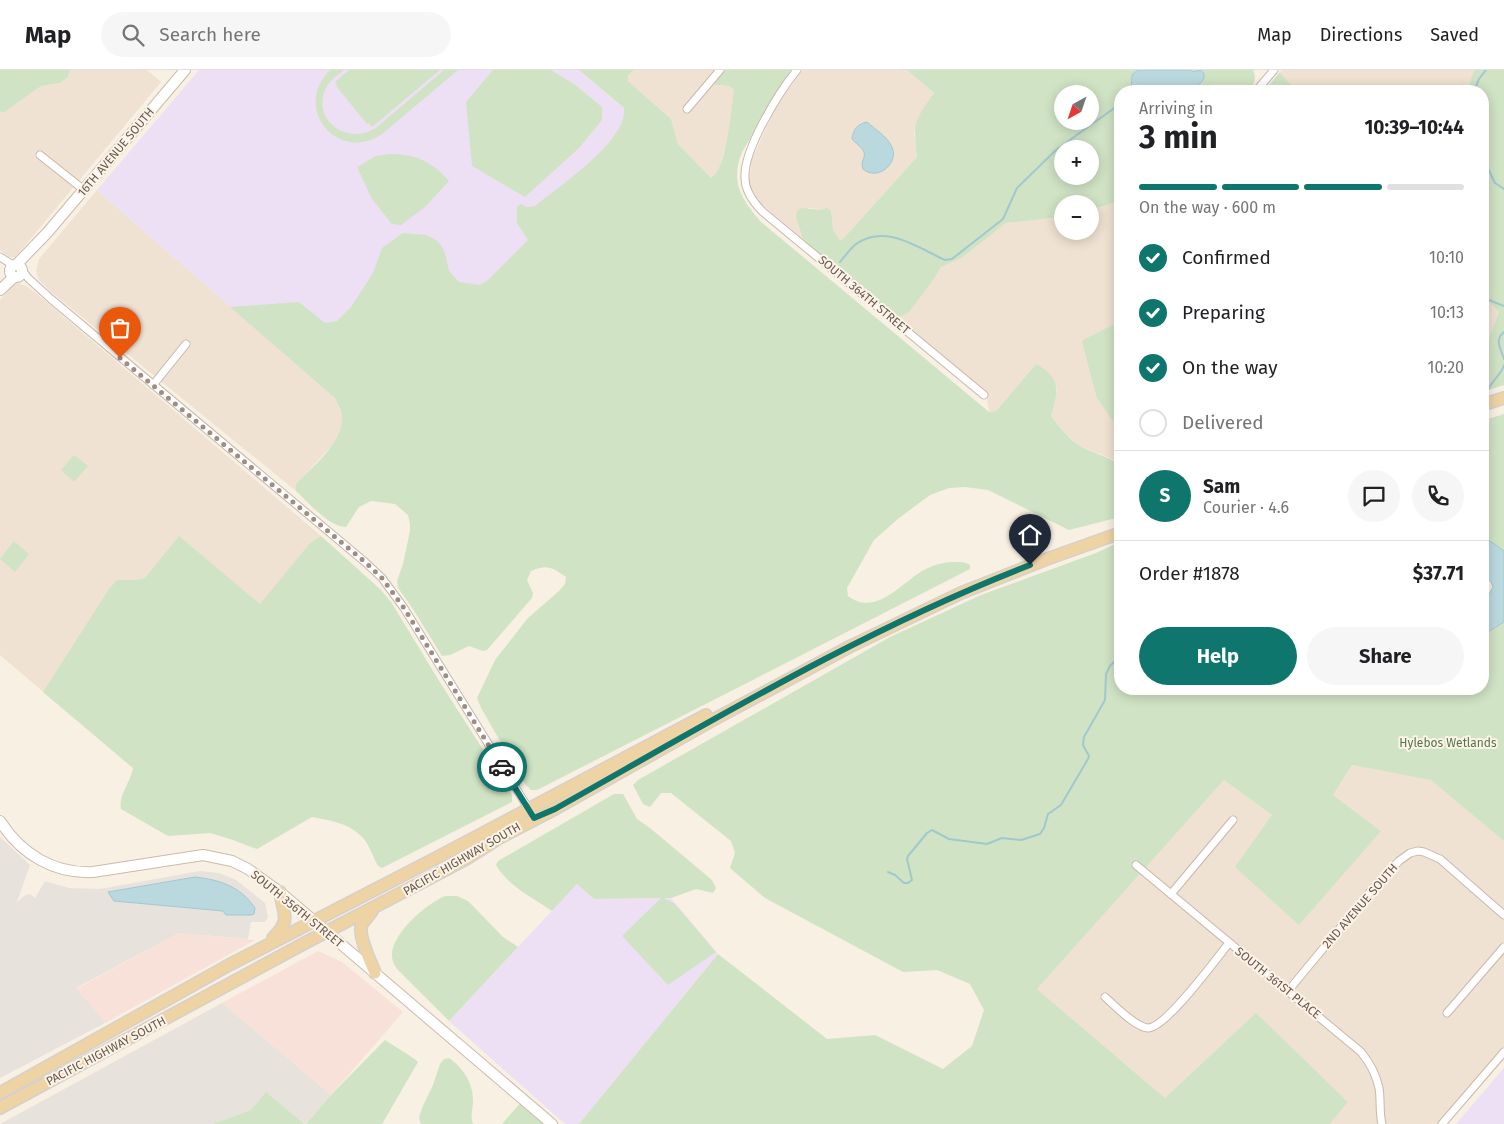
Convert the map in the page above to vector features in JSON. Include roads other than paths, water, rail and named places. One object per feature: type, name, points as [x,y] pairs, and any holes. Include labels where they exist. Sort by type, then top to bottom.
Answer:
[{"type":"main road","name":"16TH AVENUE SOUTH","points":[[0,289],[185,70]]},
{"type":"main road","points":[[1489,403],[1504,398]]},
{"type":"main road","points":[[1489,411],[1504,406]]},
{"type":"main road","name":"PACIFIC HIGHWAY SOUTH","points":[[0,1093],[264,947],[531,813],[885,620],[999,569],[1114,527]]},
{"type":"main road","name":"PACIFIC HIGHWAY SOUTH","points":[[0,1108],[466,859],[499,838],[531,813],[555,809],[722,715],[876,633],[961,593],[1114,535]]},
{"type":"main road","name":"SOUTH 356TH STREET","points":[[0,821],[9,835],[27,852],[39,860],[63,870],[78,873],[203,855],[240,865],[280,892],[552,1124]]},
{"type":"main road","points":[[264,947],[284,925],[285,920],[280,892]]},
{"type":"main road","points":[[375,974],[361,930],[362,925],[379,905]]},
{"type":"street","points":[[687,110],[720,70]]},
{"type":"street","name":"SOUTH 364TH STREET","points":[[797,70],[780,93],[749,155],[745,180],[748,191],[756,205],[984,395]]},
{"type":"street","points":[[1261,85],[1274,70]]},
{"type":"street","points":[[40,155],[84,190]]},
{"type":"street","points":[[0,259],[51,299],[353,551],[382,578],[404,608],[495,758],[531,813]]},
{"type":"street","points":[[153,385],[186,344]]},
{"type":"street","points":[[1171,894],[1233,820]]},
{"type":"street","name":"2ND AVENUE SOUTH","points":[[1288,991],[1369,893],[1403,858],[1418,851],[1434,856],[1444,863],[1504,915]]},
{"type":"street","name":"SOUTH 361ST PLACE","points":[[1136,865],[1356,1046],[1369,1062],[1379,1088],[1382,1124]]},
{"type":"street","points":[[1104,997],[1140,1026],[1148,1028],[1157,1025],[1170,1014],[1229,943]]},
{"type":"street","points":[[1447,1013],[1504,947]]},
{"type":"street","points":[[1442,1124],[1504,1052]]},
{"type":"water","points":[[1138,70],[1191,70],[1193,72],[1200,70],[1204,73],[1204,78],[1197,85],[1131,85],[1132,75]]},
{"type":"water","points":[[867,122],[886,139],[893,151],[893,158],[881,172],[869,172],[863,169],[864,152],[852,139],[856,128]]},
{"type":"water","points":[[1489,540],[1504,551],[1504,622],[1489,631],[1489,594],[1493,587],[1489,580]]},
{"type":"water","points":[[195,877],[221,882],[236,889],[255,908],[254,914],[226,915],[223,911],[114,901],[108,892]]},
{"type":"waterway","points":[[1476,85],[1486,70]]},
{"type":"waterway","points":[[840,262],[856,244],[867,238],[879,236],[902,240],[945,260],[952,259],[1003,219],[1017,188],[1056,150],[1114,108]]},
{"type":"waterway","points":[[1489,171],[1495,183],[1504,189]]},
{"type":"waterway","points":[[1489,300],[1504,306]]},
{"type":"waterway","points":[[1504,332],[1499,338],[1504,359]]},
{"type":"waterway","points":[[1489,388],[1504,365]]},
{"type":"waterway","points":[[888,872],[904,883],[912,880],[908,856],[927,833],[932,830],[949,839],[987,844],[1002,838],[1021,840],[1040,834],[1048,814],[1061,805],[1088,759],[1089,756],[1083,745],[1084,737],[1105,700],[1106,674],[1114,662]]},
{"type":"park label","name":"Hylebos Wetlands","points":[[1448,743]]}]
